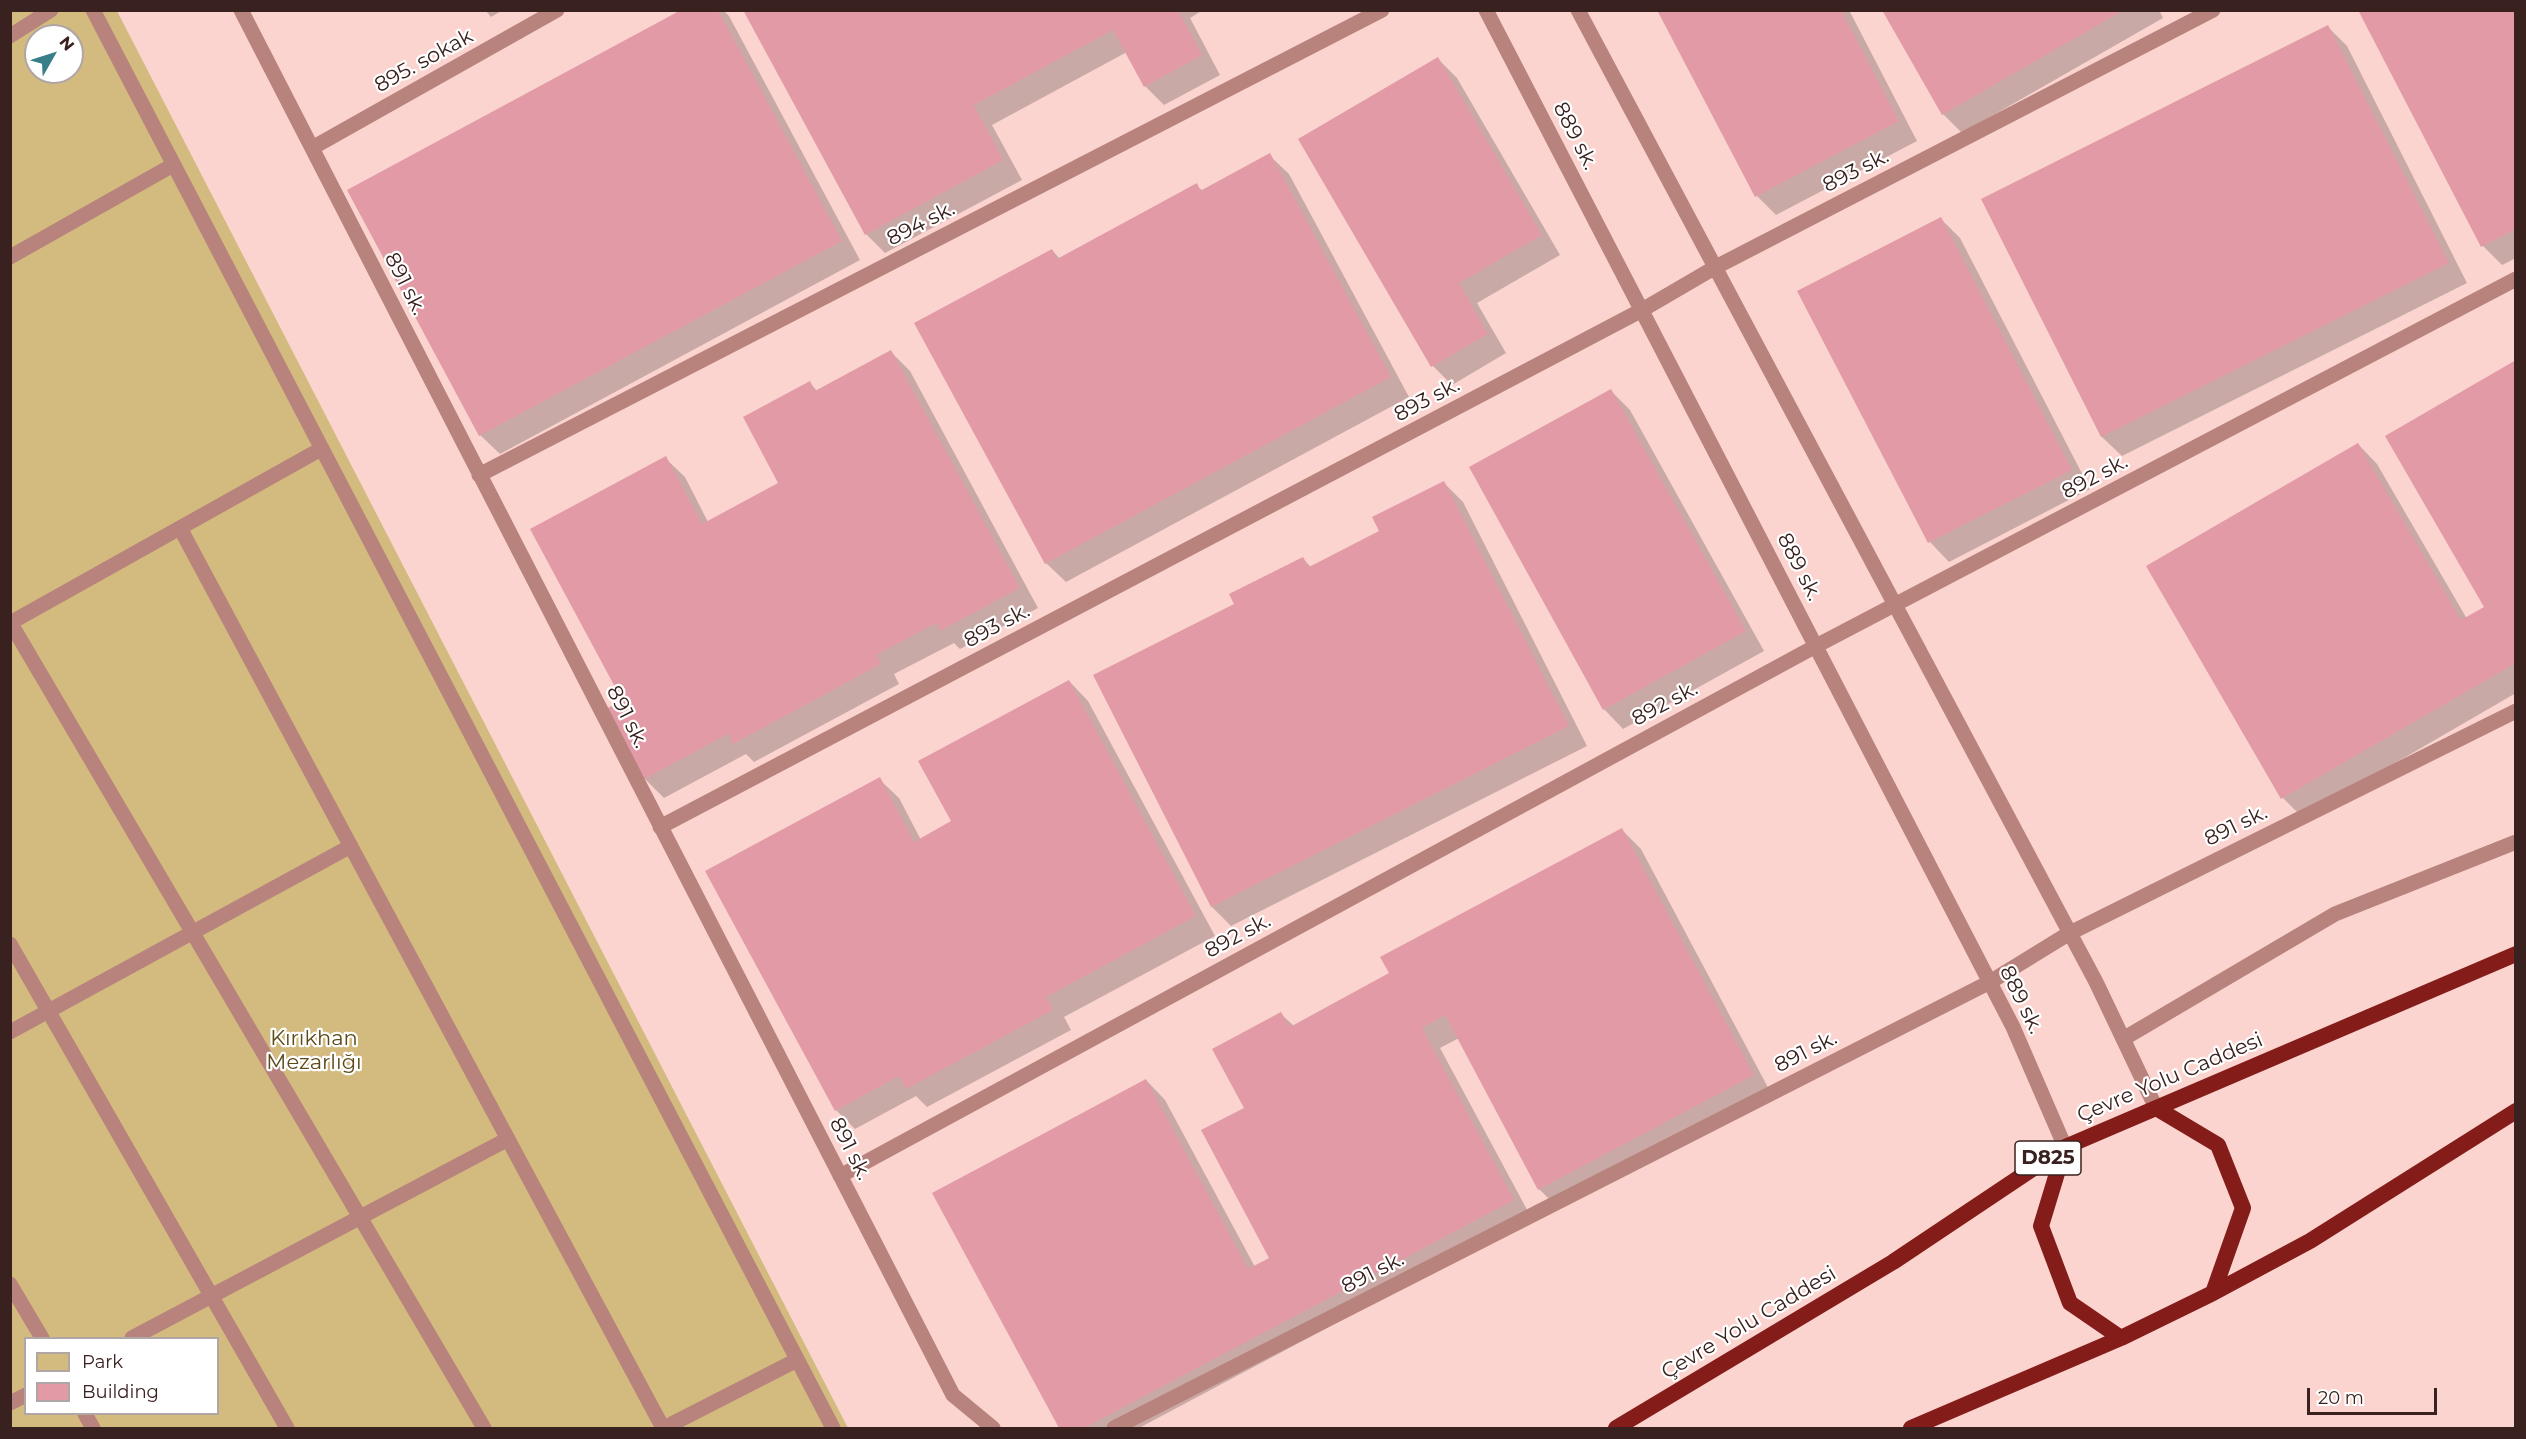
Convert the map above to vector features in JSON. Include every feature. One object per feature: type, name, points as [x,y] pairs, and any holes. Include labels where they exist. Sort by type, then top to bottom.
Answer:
[{"type":"highway","name":"Çevre Yolu Caddesi","points":[[1616,1428],[1893,1262],[2064,1148],[2516,954]]},
{"type":"highway","points":[[2156,1108],[2218,1145],[2243,1208],[2213,1293]]},
{"type":"highway","points":[[1911,1428],[2121,1338],[2213,1293],[2310,1241],[2516,1111]]},
{"type":"highway","points":[[2064,1148],[2041,1226],[2070,1303],[2121,1338]]},
{"type":"lane","points":[[10,36],[51,10]]},
{"type":"lane","points":[[93,10],[833,1428]]},
{"type":"lane","name":"891 sk.","points":[[241,10],[953,1395],[993,1428]]},
{"type":"lane","name":"895. sokak","points":[[312,148],[557,10]]},
{"type":"lane","name":"894 sk.","points":[[479,475],[1382,10]]},
{"type":"lane","name":"889 sk.","points":[[1486,10],[2013,1027],[2064,1148]]},
{"type":"lane","points":[[1578,10],[2096,982],[2156,1108]]},
{"type":"lane","name":"893 sk.","points":[[660,827],[1642,310],[1714,268],[2213,10]]},
{"type":"lane","points":[[10,257],[173,165]]},
{"type":"lane","name":"892 sk.","points":[[840,1176],[1816,646],[2516,279]]},
{"type":"lane","points":[[321,448],[11,623],[484,1428]]},
{"type":"lane","points":[[180,528],[663,1428],[797,1360]]},
{"type":"lane","name":"891 sk.","points":[[1114,1428],[1990,982],[2068,933],[2516,711]]},
{"type":"lane","points":[[2123,1039],[2335,914],[2516,842]]},
{"type":"lane","points":[[10,1032],[351,846]]},
{"type":"lane","points":[[10,944],[287,1428]]},
{"type":"lane","points":[[134,1337],[508,1139]]},
{"type":"lane","points":[[10,1284],[41,1337]]},
{"type":"lane","points":[[10,1403],[24,1396]]},
{"type":"green space","name":"Kırıkhan Mezarlığı","points":[[10,11],[117,11],[848,1428],[11,1428]]},
{"type":"building","points":[[681,10],[718,10],[842,241],[479,436],[347,190]]},
{"type":"building","points":[[743,10],[1178,10],[1202,55],[1144,87],[1113,30],[974,105],[1003,160],[865,235]]},
{"type":"building","points":[[1657,10],[1841,10],[1899,121],[1755,197]]},
{"type":"building","points":[[1882,10],[2124,10],[1942,115]]},
{"type":"building","points":[[2358,10],[2516,10],[2516,229],[2481,247]]},
{"type":"building","points":[[2328,25],[2449,263],[2101,437],[1981,199]]},
{"type":"building","points":[[1438,57],[1542,235],[1459,283],[1488,334],[1431,367],[1298,139]]},
{"type":"building","points":[[1270,153],[1391,377],[1045,564],[914,323],[1052,249],[1057,259],[1197,183],[1200,191]]},
{"type":"building","points":[[1941,217],[2072,470],[1928,543],[1797,291]]},
{"type":"building","points":[[891,350],[1020,588],[940,631],[936,623],[876,655],[881,664],[733,744],[728,734],[644,779],[606,709],[622,700],[530,529],[666,456],[702,524],[778,483],[743,417],[810,381],[815,391]]},
{"type":"building","points":[[2516,360],[2516,663],[2281,799],[2146,566],[2358,443],[2461,620],[2484,607],[2385,436]]},
{"type":"building","points":[[1611,389],[1746,631],[1603,710],[1469,467]]},
{"type":"building","points":[[1444,481],[1569,726],[1211,907],[1093,675],[1234,604],[1229,594],[1303,557],[1309,567],[1379,531],[1372,517]]},
{"type":"building","points":[[1069,680],[1196,916],[1046,997],[1053,1010],[906,1089],[899,1076],[835,1111],[705,871],[880,777],[914,842],[951,821],[918,761]]},
{"type":"building","points":[[1622,828],[1754,1075],[1538,1190],[1445,1015],[1422,1028],[1514,1200],[1084,1428],[1059,1428],[932,1193],[1146,1079],[1248,1269],[1269,1258],[1201,1130],[1244,1108],[1212,1049],[1281,1012],[1290,1027],[1389,973],[1380,957]]}]
